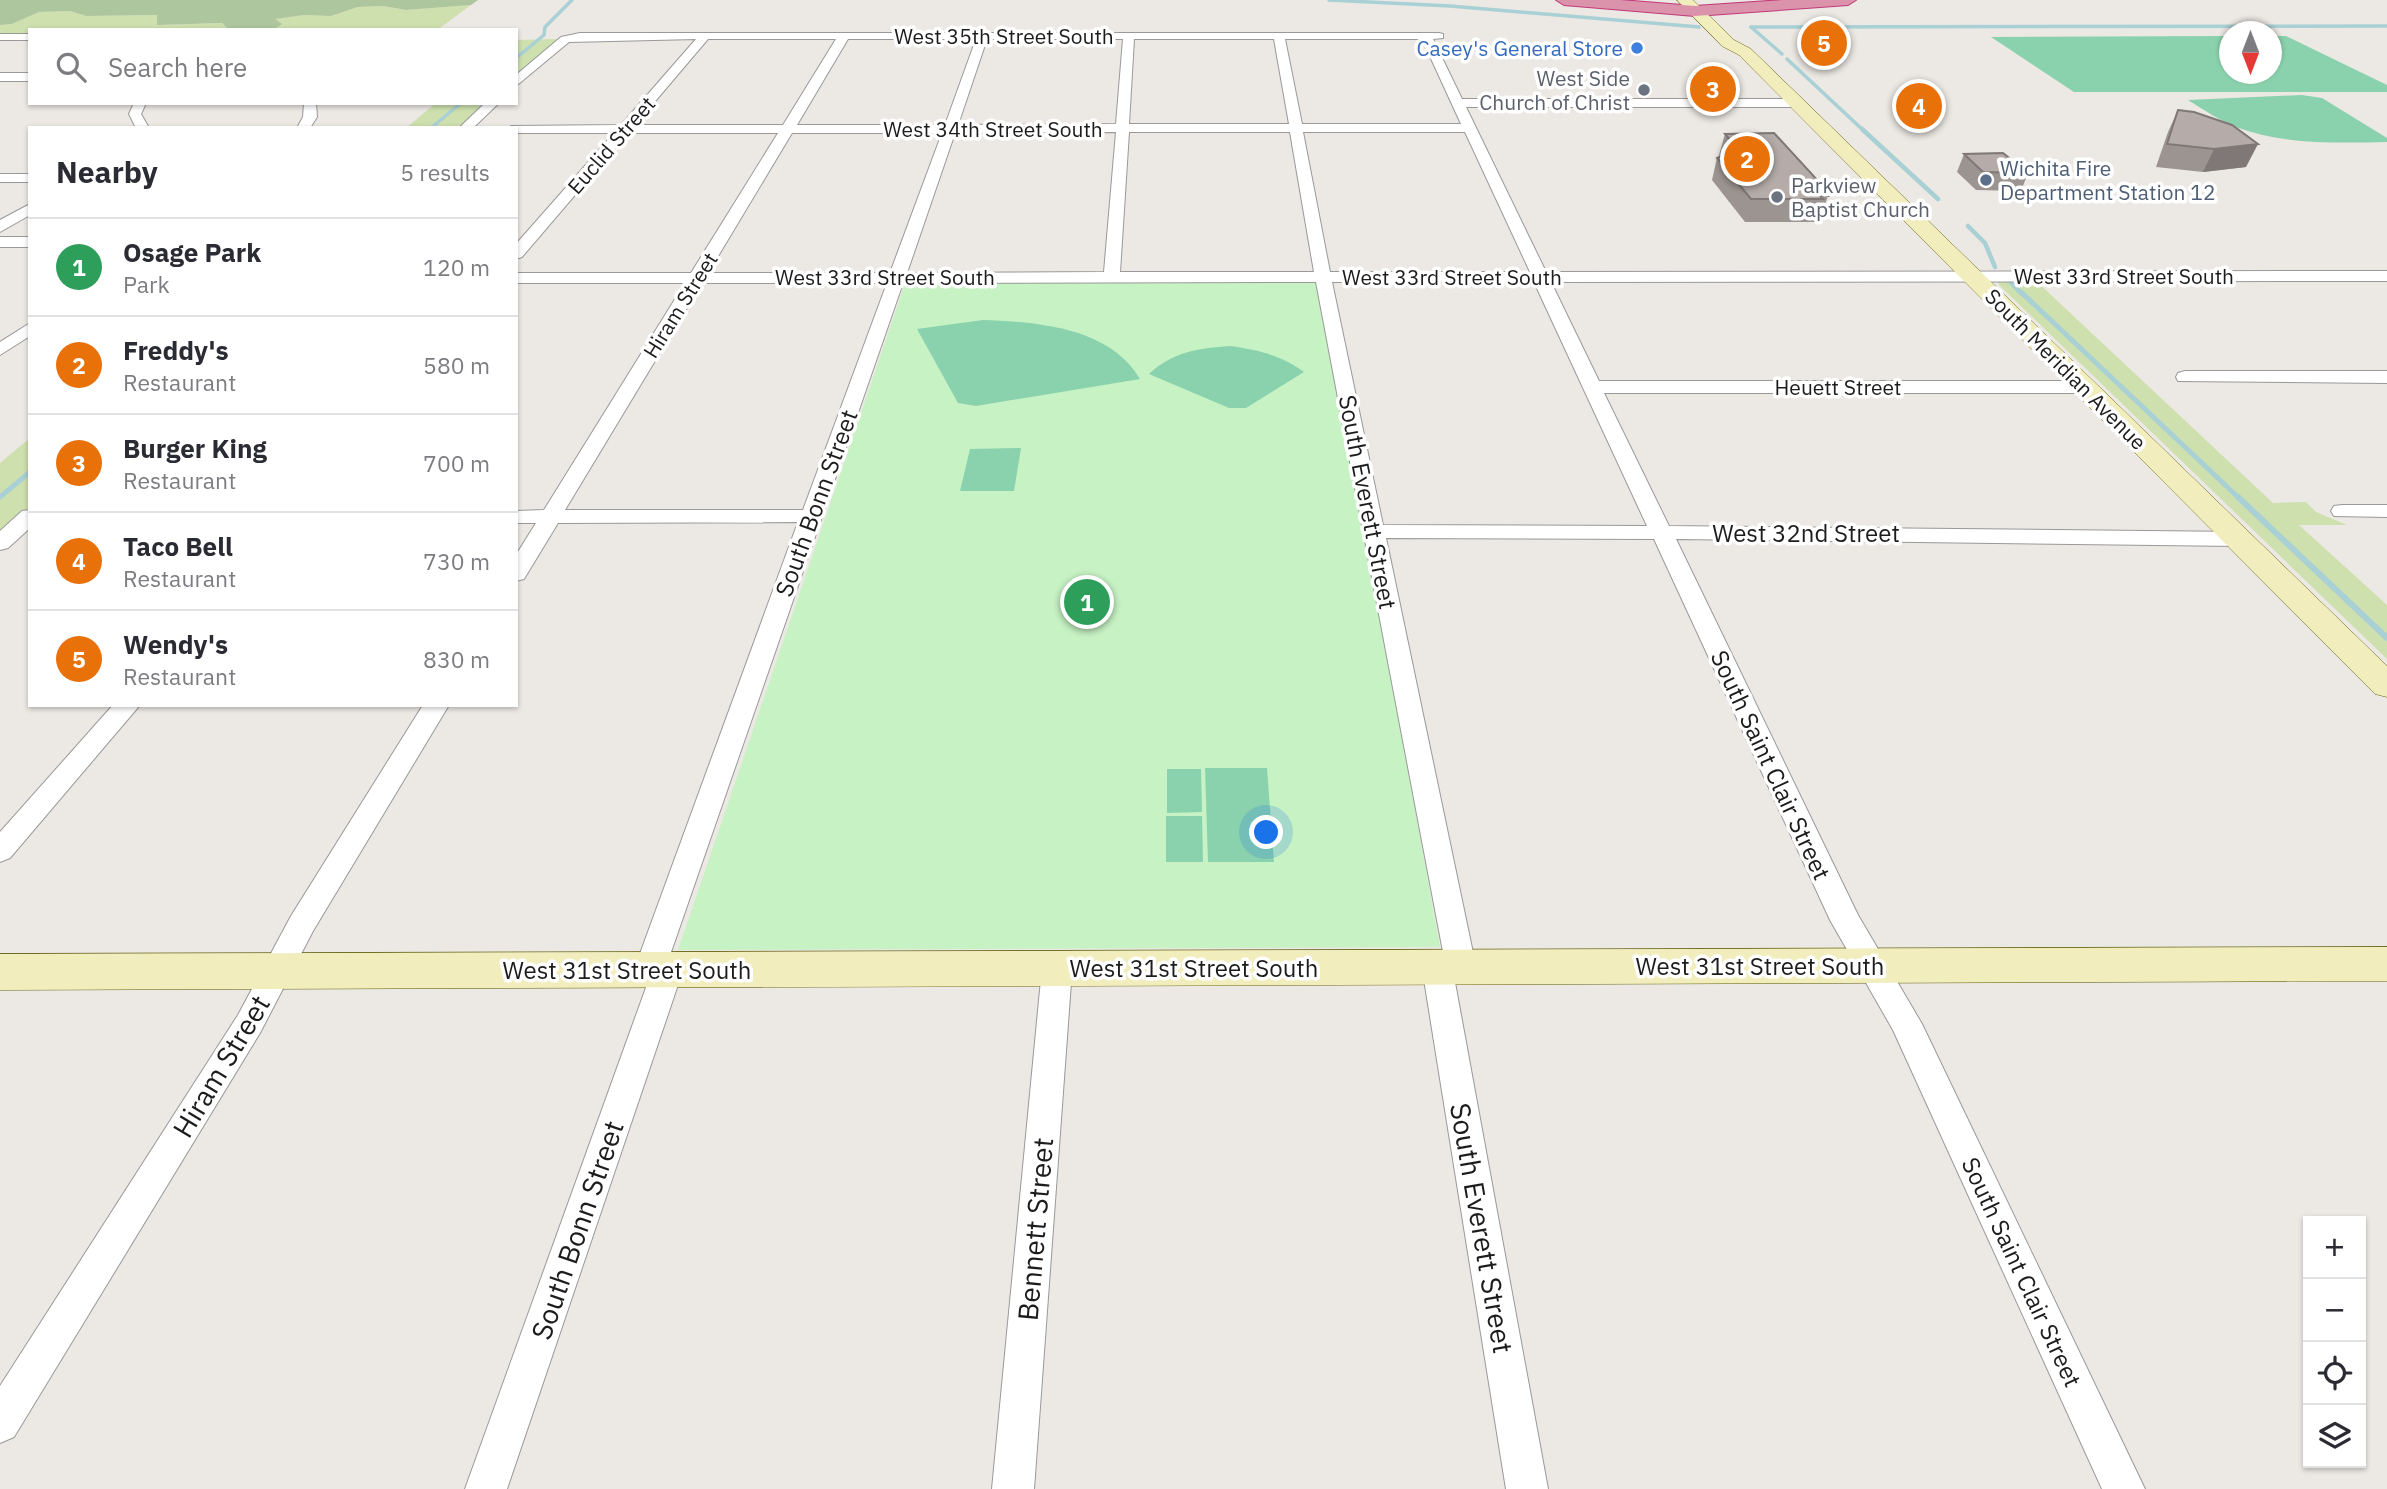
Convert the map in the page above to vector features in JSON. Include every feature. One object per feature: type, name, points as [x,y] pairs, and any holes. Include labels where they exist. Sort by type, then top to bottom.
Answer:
[{"type":"highway","points":[[1564,0],[1697,5],[1848,0]]},
{"type":"main road","name":"South Meridian Avenue","points":[[1697,5],[1728,43],[1745,52],[2387,686]]},
{"type":"main road","name":"West 31st Street South","points":[[0,972],[2387,964]]},
{"type":"street","name":"Euclid Street","points":[[518,252],[705,36]]},
{"type":"street","name":"Hiram Street","points":[[518,570],[844,36]]},
{"type":"street","name":"South Bonn Street","points":[[486,1489],[811,516],[983,36]]},
{"type":"street","points":[[1112,277],[1129,36]]},
{"type":"street","name":"South Everett Street","points":[[1279,36],[1323,277],[1374,531],[1449,967],[1527,1489]]},
{"type":"street","name":"West 35th Street South","points":[[518,80],[570,37],[1432,36]]},
{"type":"street","name":"South Saint Clair Street","points":[[1432,36],[1457,103],[1845,920],[1906,1024],[2124,1489]]},
{"type":"street","points":[[0,37],[28,37]]},
{"type":"street","points":[[0,78],[28,77]]},
{"type":"street","points":[[1457,103],[1795,103]]},
{"type":"street","points":[[139,105],[135,114],[143,126]]},
{"type":"street","points":[[304,126],[310,117],[310,105]]},
{"type":"street","points":[[467,126],[491,105]]},
{"type":"street","name":"West 34th Street South","points":[[518,129],[1469,128]]},
{"type":"street","points":[[0,178],[28,178]]},
{"type":"street","points":[[0,227],[28,209]]},
{"type":"street","points":[[0,242],[28,242]]},
{"type":"street","name":"West 33rd Street South","points":[[518,278],[2385,277]]},
{"type":"street","points":[[0,350],[28,329]]},
{"type":"street","points":[[2185,377],[2387,377]]},
{"type":"street","name":"Heuett Street","points":[[1592,387],[2083,387]]},
{"type":"street","points":[[2342,511],[2387,511]]},
{"type":"street","points":[[518,517],[811,516]]},
{"type":"street","points":[[0,543],[28,519]]},
{"type":"street","name":"West 32nd Street","points":[[1374,531],[2238,539]]},
{"type":"street","points":[[0,851],[125,707]]},
{"type":"street","name":"Hiram Street","points":[[0,1423],[249,1024],[302,924],[435,707]]},
{"type":"street","name":"Bennett Street","points":[[1013,1489],[1057,969]]},
{"type":"green space","points":[[0,0],[478,0],[471,5],[406,10],[383,6],[358,7],[331,16],[304,15],[275,19],[282,24],[276,28],[227,28],[222,23],[157,25],[157,15],[86,16],[70,11],[39,12],[12,24],[0,25]]},
{"type":"green space","points":[[471,5],[440,28],[276,28],[281,24],[273,19],[304,15],[331,16],[358,7],[383,6],[406,10]]},
{"type":"green space","points":[[70,11],[86,16],[157,15],[158,25],[222,23],[227,28],[28,28],[28,34],[0,34],[0,25],[12,24],[39,12]]},
{"type":"green space","points":[[2219,36],[2219,84],[2282,84],[2282,36],[2286,36],[2387,85],[2387,92],[2074,92],[1991,37]]},
{"type":"green space","points":[[559,39],[518,75],[518,40]]},
{"type":"green space","points":[[2302,95],[2322,98],[2387,138],[2387,142],[2311,142],[2254,133],[2218,118],[2188,100]]},
{"type":"green space","points":[[434,105],[485,105],[461,126],[408,126]]},
{"type":"green space","points":[[1319,280],[1440,947],[678,950],[906,281]]},
{"type":"green space","points":[[2035,280],[2273,503],[2306,502],[2316,512],[2347,525],[2299,525],[2387,605],[2387,659],[1999,285],[1998,282]]},
{"type":"green space","points":[[983,320],[1048,326],[1091,338],[1110,348],[1127,362],[1140,379],[976,406],[958,403],[917,329]]},
{"type":"green space","points":[[1230,346],[1269,354],[1304,372],[1246,408],[1229,408],[1149,374],[1186,352]]},
{"type":"green space","points":[[28,440],[28,509],[0,533],[0,463]]},
{"type":"green space","points":[[1021,448],[1014,491],[960,491],[970,449]]},
{"type":"green space","points":[[1205,768],[1267,768],[1274,862],[1208,862]]},
{"type":"green space","points":[[1167,769],[1201,769],[1202,812],[1167,813]]},
{"type":"green space","points":[[1166,816],[1202,816],[1203,862],[1166,862]]},
{"type":"building","points":[[2178,110],[2194,112],[2232,125],[2258,144],[2214,149],[2167,144]]},
{"type":"building","points":[[1774,133],[1820,183],[1816,183],[1828,196],[1820,196],[1823,199],[1751,199],[1717,158],[1737,148],[1725,134]]},
{"type":"building","points":[[2003,153],[2028,173],[1983,172],[1964,154]]},
{"type":"waterway","points":[[518,56],[544,35],[545,27],[572,0]]},
{"type":"waterway","points":[[1329,0],[1450,6],[1699,27]]},
{"type":"waterway","points":[[1782,54],[1751,27],[2387,26]]},
{"type":"waterway","points":[[1787,59],[1864,131]]},
{"type":"waterway","points":[[433,126],[459,105]]},
{"type":"waterway","points":[[1862,129],[1938,199]]},
{"type":"waterway","points":[[1968,226],[1985,243],[1995,267]]},
{"type":"waterway","points":[[2009,281],[2022,294]]},
{"type":"waterway","points":[[2021,292],[2240,499]]},
{"type":"waterway","points":[[0,497],[28,474]]},
{"type":"waterway","points":[[2238,497],[2387,638]]},
{"type":"place","name":"Wendy's","points":[[1824,43]]},
{"type":"place","name":"Casey's General Store","points":[[1637,48]]},
{"type":"place","name":"Burger King","points":[[1713,89]]},
{"type":"place","name":"West Side Church of Christ","points":[[1644,90]]},
{"type":"place","name":"Taco Bell","points":[[1919,106]]},
{"type":"place","name":"Freddy's","points":[[1747,159]]},
{"type":"place","name":"Wichita Fire Department Station 12","points":[[1986,180]]},
{"type":"place","name":"Parkview Baptist Church","points":[[1777,197]]},
{"type":"place","name":"Osage Park","points":[[1087,602]]}]
